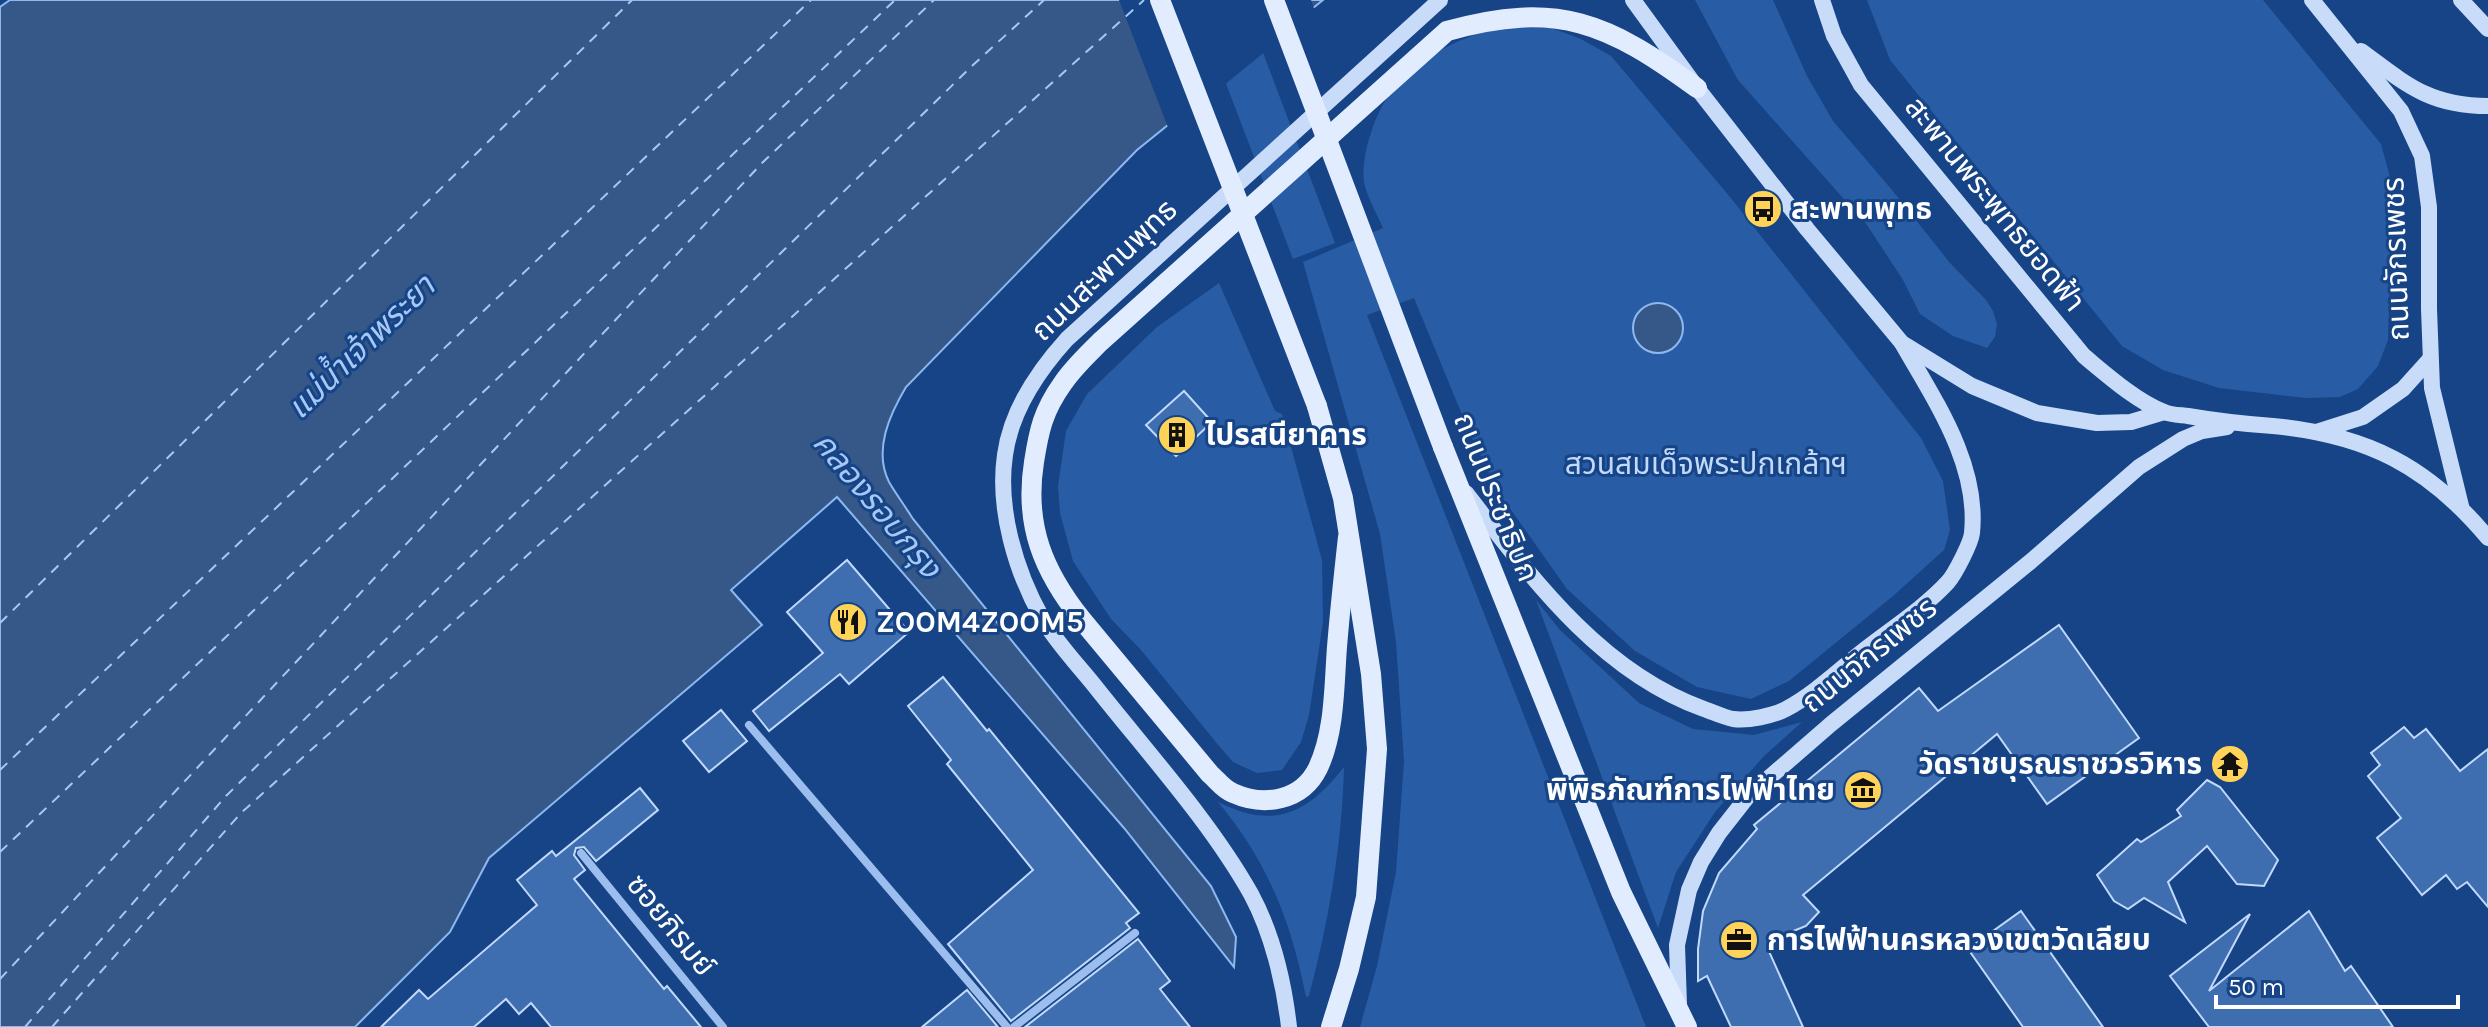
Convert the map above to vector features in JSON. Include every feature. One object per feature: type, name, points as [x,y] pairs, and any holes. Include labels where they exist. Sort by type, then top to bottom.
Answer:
[{"type":"main road","points":[[1160,0],[1317,406],[1343,498],[1371,674],[1377,749],[1366,897],[1331,1027]]},
{"type":"main road","name":"ถนนประชาธิปก","points":[[1274,0],[1443,447],[1621,892],[1683,1019]]},
{"type":"main road","points":[[1348,537],[1332,702],[1323,755],[1317,770],[1308,783],[1287,798],[1255,800],[1231,793],[1210,774],[1082,620],[1048,570],[1031,516],[1029,490],[1036,434],[1062,384],[1100,342],[1447,31],[1469,18],[1521,2],[1570,5],[1600,17],[1697,88]]},
{"type":"street","name":"ถนนสะพานพุทธ","points":[[1289,1027],[1280,974],[1252,896],[1218,843],[1043,620],[1013,548],[1007,514],[1005,455],[1028,393],[1045,364],[1067,339],[1440,0]]},
{"type":"street","points":[[1457,482],[1509,548],[1592,640],[1648,684],[1680,700],[1734,719],[1784,710],[1894,627],[1950,580],[1972,536],[1970,483],[1962,459],[1940,410],[1902,343],[1807,229],[1633,0]]},
{"type":"street","name":"สะพานพระพุทธยอดฟ้า","points":[[1822,0],[1834,36],[1861,85],[2084,356],[2116,382],[2164,412]]},
{"type":"street","points":[[1834,36],[1835,0]]},
{"type":"street","points":[[2312,0],[2341,35],[2408,86],[2432,99],[2466,106],[2488,106]]},
{"type":"street","points":[[2461,0],[2488,29]]},
{"type":"street","name":"ถนนจักรเพชร","points":[[2164,412],[2236,425],[2274,426],[2315,433],[2363,417],[2403,389],[2430,359],[2429,207],[2422,156],[2401,111],[2341,35]]},
{"type":"street","points":[[1902,343],[1972,386],[2037,413],[2097,423],[2131,422],[2164,412]]},
{"type":"street","points":[[2430,359],[2439,420],[2461,506]]},
{"type":"street","name":"ถนนจักรเพชร","points":[[1683,1019],[1677,945],[1689,890],[1701,862],[1719,833],[1748,796],[1831,724],[2030,562],[2139,467],[2183,439],[2202,431],[2236,425]]},
{"type":"street","points":[[2315,433],[2369,446],[2417,470],[2461,506],[2488,538]]},
{"type":"street","points":[[749,725],[1007,1027]]},
{"type":"street","name":"ซอยภิรมย์","points":[[581,853],[723,1027]]},
{"type":"street","points":[[1014,1027],[1135,933]]},
{"type":"green space","points":[[1194,0],[1243,0],[1335,243],[1293,259]]},
{"type":"green space","points":[[1695,0],[1773,0],[1807,76],[1833,121],[1993,311],[1997,324],[1995,337],[1987,348],[1953,336],[1920,314],[1903,280],[1867,225],[1738,80]]},
{"type":"green space","points":[[1867,0],[2263,0],[2381,144],[2393,188],[2388,340],[2378,366],[2358,389],[2340,397],[2306,398],[2219,388],[2163,370],[2122,346],[1890,60]]},
{"type":"green space","name":"สวนสมเด็จพระปกเกล้าฯ","points":[[1504,25],[1549,27],[1581,39],[1611,56],[1730,197],[1921,438],[1943,481],[1950,530],[1944,550],[1789,681],[1751,699],[1697,687],[1635,651],[1567,589],[1499,493],[1470,434],[1414,298],[1367,315],[1646,1027],[1360,1027],[1377,966],[1396,872],[1404,762],[1396,642],[1380,534],[1303,262],[1383,228],[1365,188],[1364,170],[1371,133],[1392,91],[1422,61],[1460,41]]},
{"type":"green space","points":[[1219,283],[1275,411],[1282,414],[1322,560],[1323,622],[1309,715],[1301,742],[1282,770],[1257,773],[1233,762],[1141,650],[1111,619],[1073,561],[1060,513],[1058,486],[1066,431],[1087,394],[1157,327]]},
{"type":"green space","points":[[1536,600],[1560,630],[1639,703],[1693,729],[1754,735],[1802,722],[1764,756],[1715,812],[1676,872],[1658,928]]},
{"type":"green space","points":[[1344,767],[1333,882],[1316,968],[1309,996],[1306,997],[1293,943],[1275,894],[1251,847],[1218,802],[1256,815],[1288,813],[1317,796]]},
{"type":"water","points":[[10,0],[1323,0],[1137,150],[906,387],[889,420],[883,445],[884,470],[913,519],[1211,886],[1236,937],[1234,967],[1124,828],[837,497],[731,590],[762,625],[489,858],[450,932],[355,1027],[0,1027],[0,7]]},
{"type":"water","points":[[1658,303],[1676,310],[1683,328],[1676,346],[1658,353],[1640,346],[1633,328],[1640,310]]},
{"type":"pier","points":[[1119,0],[1311,0],[1315,11],[1169,130]]},
{"type":"building","name":"ไปรสนียาคาร","points":[[1184,391],[1212,422],[1176,456],[1146,425]]},
{"type":"building","name":"ZOOM4ZOOM5","points":[[847,560],[909,632],[849,684],[840,674],[769,731],[753,711],[823,653],[787,612]]},
{"type":"building","points":[[2059,625],[2139,738],[2047,804],[1997,734],[1803,895],[1819,912],[1806,926],[1767,947],[1803,1027],[1731,1027],[1707,976],[1698,981],[1698,949],[1703,911],[1719,873],[1757,829],[1754,825],[1919,688],[1938,711]]},
{"type":"building","points":[[943,677],[1139,913],[1126,923],[1130,928],[1011,1021],[948,944],[1033,870],[947,764],[951,760],[908,706]]},
{"type":"building","points":[[721,710],[747,741],[709,772],[683,741]]},
{"type":"building","points":[[2404,727],[2414,738],[2426,729],[2460,771],[2488,749],[2488,907],[2467,882],[2457,889],[2446,875],[2422,895],[2377,838],[2401,818],[2368,776],[2380,765],[2371,753]]},
{"type":"building","points":[[2207,780],[2220,787],[2278,860],[2264,886],[2237,884],[2207,846],[2168,882],[2185,922],[2144,898],[2128,909],[2114,901],[2097,875],[2137,839],[2141,842],[2181,816],[2177,810]]},
{"type":"building","points":[[640,788],[658,810],[596,861],[584,847],[576,848],[574,855],[585,870],[574,879],[664,989],[667,986],[701,1027],[551,1027],[531,1003],[519,1014],[506,999],[474,1027],[381,1027],[419,990],[428,999],[537,905],[517,880],[552,851],[556,856]]},
{"type":"building","points":[[2021,911],[2103,1027],[2023,1027],[1968,949]]},
{"type":"building","points":[[2309,911],[2345,971],[2351,966],[2393,1027],[2209,1027],[2170,976],[2250,914],[2209,991]]},
{"type":"building","points":[[1138,939],[1170,981],[1160,989],[1190,1027],[1025,1027]]},
{"type":"building","points":[[967,990],[998,1027],[922,1027]]},
{"type":"ferry route","points":[[0,623],[632,0]]},
{"type":"ferry route","points":[[0,770],[811,0]]},
{"type":"ferry route","points":[[0,852],[895,0]]},
{"type":"ferry route","points":[[0,979],[763,162],[934,0]]},
{"type":"ferry route","points":[[25,1027],[226,796],[973,65],[1044,0]]},
{"type":"ferry route","points":[[52,1027],[241,813],[1144,0]]},
{"type":"place","name":"สะพานพุทธ","points":[[1763,209]]},
{"type":"place","name":"ไปรสนียาคาร","points":[[1177,435]]},
{"type":"place","name":"ZOOM4ZOOM5","points":[[848,622]]},
{"type":"place","name":"วัดราชบุรณราชวรวิหาร","points":[[2230,764]]},
{"type":"place","name":"พิพิธภัณฑ์การไฟฟ้าไทย","points":[[1863,790]]},
{"type":"place","name":"การไฟฟ้านครหลวงเขตวัดเลียบ","points":[[1739,940]]},
{"type":"water label","name":"แม่น้ำเจ้าพระยา","points":[[361,347]]},
{"type":"water label","name":"คลองรอบกรุง","points":[[877,505]]}]
